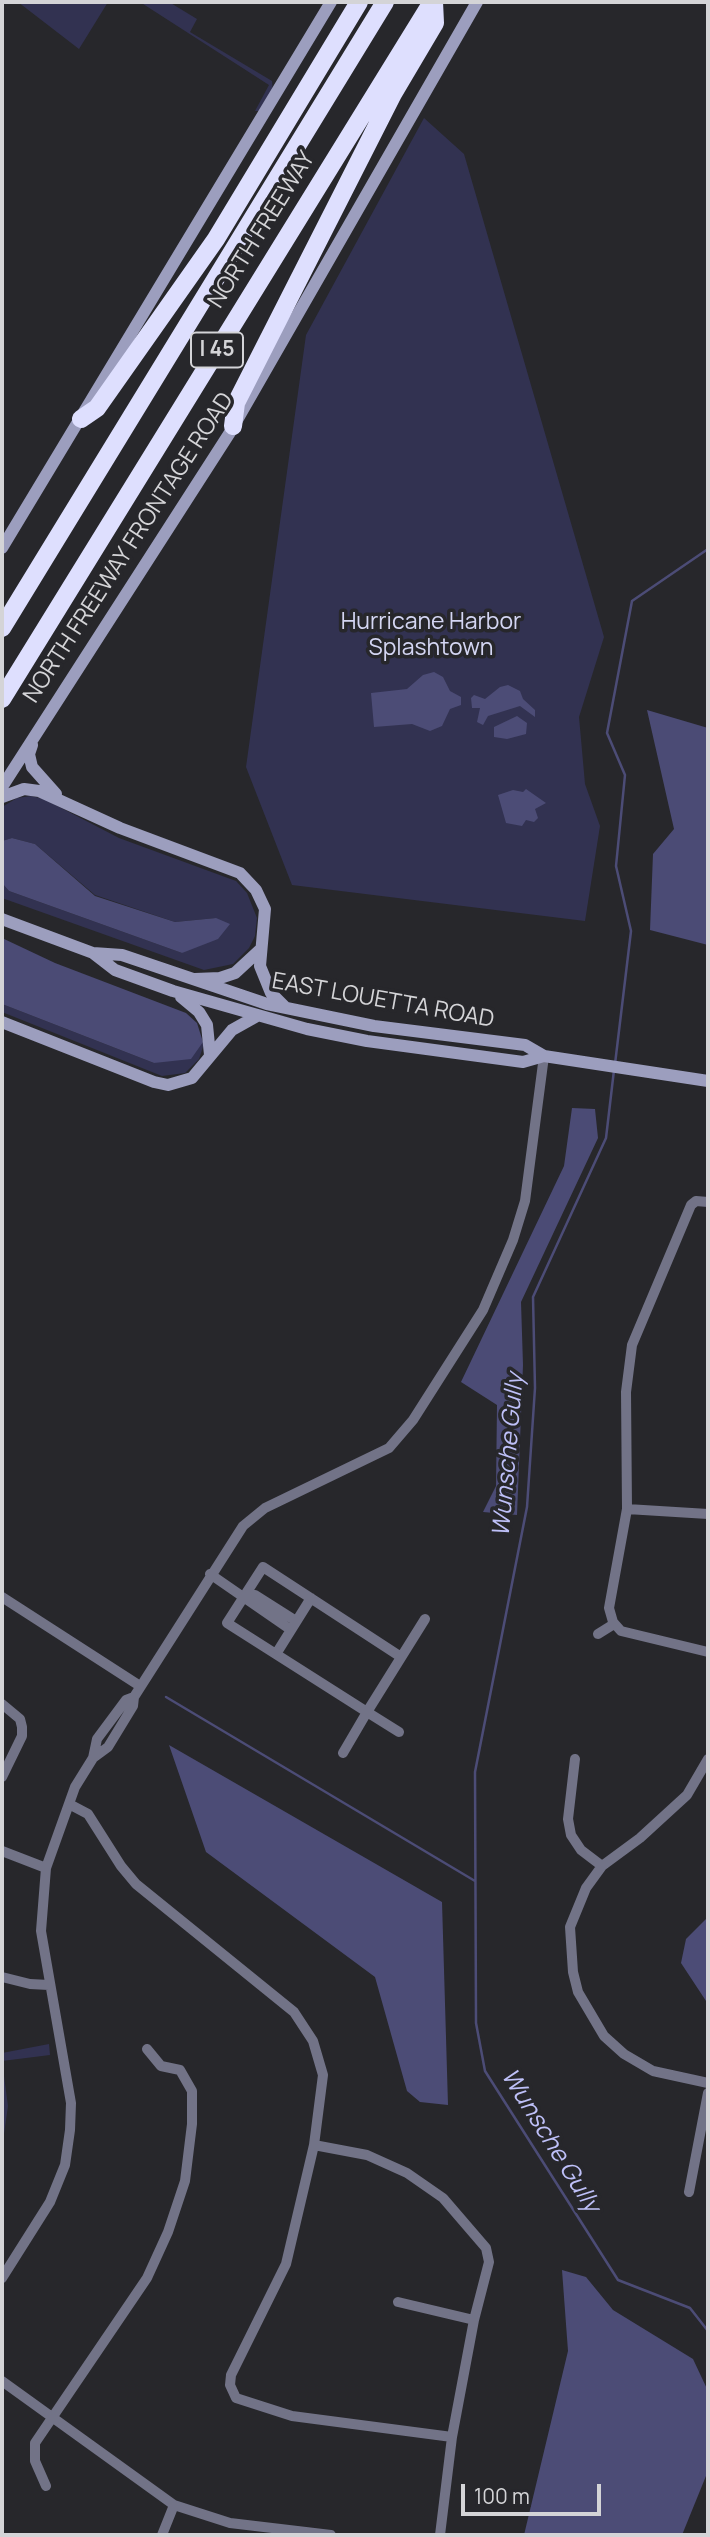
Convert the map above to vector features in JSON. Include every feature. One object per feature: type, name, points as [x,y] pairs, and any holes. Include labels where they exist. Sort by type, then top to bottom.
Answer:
[{"type":"highway","points":[[81,419],[97,408],[216,239],[359,2]]},
{"type":"highway","name":"NORTH FREEWAY","points":[[2,628],[385,2]]},
{"type":"highway","points":[[233,426],[236,403],[393,94],[435,23],[433,2]]},
{"type":"highway","name":"NORTH FREEWAY","points":[[2,699],[433,2]]},
{"type":"main road","points":[[2,548],[331,2]]},
{"type":"main road","name":"NORTH FREEWAY FRONTAGE ROAD","points":[[2,788],[233,426],[477,2]]},
{"type":"main road","points":[[33,738],[29,754],[32,767],[41,781],[61,799]]},
{"type":"main road","points":[[2,797],[24,789],[61,799],[120,828],[240,873],[256,890],[265,909],[260,966],[264,982],[286,1009]]},
{"type":"main road","name":"EAST LOUETTA ROAD","points":[[2,919],[93,953],[122,955],[186,979],[286,1009],[361,1024],[525,1045],[544,1056],[708,1081]]},
{"type":"main road","points":[[186,979],[220,978],[235,973],[261,948]]},
{"type":"main road","name":"EAST LOUETTA ROAD","points":[[93,953],[115,970],[173,991],[257,1016],[341,1036],[523,1062],[544,1056]]},
{"type":"main road","points":[[173,991],[199,1012],[207,1025],[210,1055]]},
{"type":"main road","points":[[2,1022],[154,1082],[168,1085],[192,1078],[232,1030],[257,1016]]},
{"type":"main road","points":[[341,1036],[361,1024]]},
{"type":"street","points":[[2,2278],[50,2202],[67,2154],[71,2103],[41,1931],[46,1868],[69,1804],[93,1758],[97,1739],[113,1729],[126,1700],[134,1697],[243,1526],[265,1508],[389,1448],[413,1420],[483,1310],[513,1240],[527,1192],[544,1056]]},
{"type":"street","points":[[708,1202],[694,1201],[638,1327],[630,1354],[626,1392],[628,1508],[609,1608],[614,1624],[626,1633],[708,1652]]},
{"type":"street","points":[[628,1508],[708,1514]]},
{"type":"street","points":[[399,1732],[227,1623],[263,1567],[308,1601],[401,1657]]},
{"type":"street","points":[[210,1574],[293,1626]]},
{"type":"street","points":[[2,1597],[141,1686]]},
{"type":"street","points":[[276,1654],[308,1601]]},
{"type":"street","points":[[343,1753],[425,1619]]},
{"type":"street","points":[[598,1634],[614,1624]]},
{"type":"street","points":[[2,1704],[20,1719],[22,1736],[2,1777]]},
{"type":"street","points":[[575,1759],[568,1819],[571,1835],[581,1850],[601,1866]]},
{"type":"street","points":[[708,1761],[687,1795],[640,1838],[601,1866],[586,1888],[570,1927],[573,1972],[586,2009],[604,2036],[638,2064],[672,2077],[708,2083]]},
{"type":"street","points":[[69,1804],[88,1814],[121,1866],[136,1884],[294,2012],[313,2041],[323,2075],[314,2145],[286,2264],[270,2302],[231,2375],[230,2385],[236,2398],[292,2416],[452,2437]]},
{"type":"street","points":[[2,1851],[46,1868]]},
{"type":"street","points":[[2,1977],[30,1984],[49,1985]]},
{"type":"street","points":[[46,2486],[35,2461],[36,2443],[147,2278],[168,2232],[185,2181],[192,2091],[180,2070],[161,2066],[147,2049]]},
{"type":"street","points":[[689,2192],[708,2093]]},
{"type":"street","points":[[314,2145],[367,2155],[407,2173],[443,2198],[476,2233],[486,2248],[489,2262],[474,2320],[452,2437],[440,2535]]},
{"type":"street","points":[[398,2302],[474,2320]]},
{"type":"street","points":[[2,2381],[174,2505],[230,2524],[331,2535]]},
{"type":"street","points":[[162,2535],[174,2505]]},
{"type":"green space","points":[[18,2],[108,2],[79,49]]},
{"type":"green space","points":[[140,2],[169,2],[197,19],[190,32],[272,81],[273,93],[259,111],[255,111],[269,85]]},
{"type":"green space","name":"Hurricane Harbor Splashtown","points":[[424,118],[464,154],[604,637],[579,717],[585,784],[600,826],[585,921],[292,885],[246,767],[306,335]]},
{"type":"green space","points":[[31,796],[44,799],[119,838],[236,881],[247,893],[257,918],[255,936],[249,948],[233,964],[204,970],[2,898],[2,883],[9,891],[182,953],[216,918],[175,922],[95,895],[35,844],[12,838],[2,841],[2,807],[17,798]]},
{"type":"green space","points":[[2,1004],[154,1063],[203,1042],[203,1047],[199,1059],[185,1073],[162,1076],[2,1012]]},
{"type":"green space","points":[[49,2044],[50,2055],[2,2061],[2,2053]]},
{"type":"green space","points":[[2,2061],[8,2106],[2,2148]]},
{"type":"shaded area","points":[[434,672],[443,677],[450,691],[461,697],[461,705],[450,709],[442,726],[430,731],[412,724],[374,727],[371,693],[407,689],[423,675]]},
{"type":"shaded area","points":[[508,685],[520,691],[523,699],[535,710],[535,717],[520,706],[488,716],[483,725],[477,722],[480,708],[472,708],[471,698],[474,695],[485,699],[500,687]]},
{"type":"shaded area","points":[[647,710],[708,728],[708,945],[650,930],[653,854],[674,829]]},
{"type":"shaded area","points":[[517,716],[527,723],[526,734],[507,739],[494,737],[494,727]]},
{"type":"shaded area","points":[[526,789],[546,803],[535,809],[538,818],[534,822],[526,820],[522,826],[506,823],[498,795],[513,790],[523,792]]},
{"type":"shaded area","points":[[12,838],[35,844],[95,896],[175,922],[216,918],[230,924],[218,939],[182,953],[9,891],[2,883],[2,841]]},
{"type":"shaded area","points":[[2,938],[55,963],[186,1013],[197,1023],[203,1042],[191,1059],[154,1063],[2,1004]]},
{"type":"shaded area","points":[[572,1108],[595,1109],[598,1138],[521,1302],[523,1365],[517,1515],[483,1512],[496,1486],[497,1405],[461,1382],[564,1166]]},
{"type":"shaded area","points":[[169,1745],[442,1902],[448,2105],[420,2102],[407,2091],[375,1977],[206,1852]]},
{"type":"shaded area","points":[[708,1917],[708,2004],[681,1963],[686,1939]]},
{"type":"shaded area","points":[[562,2270],[586,2277],[613,2310],[693,2359],[708,2391],[708,2471],[682,2535],[524,2535],[568,2351]]},
{"type":"waterway","name":"Wunsche Gully","points":[[615,1064],[631,931],[616,866],[625,775],[607,733],[632,601],[708,549]]},
{"type":"waterway","name":"Wunsche Gully","points":[[614,1070],[606,1138],[533,1297],[535,1388],[527,1507],[475,1772],[476,2023],[485,2071],[618,2280],[690,2308],[708,2331]]},
{"type":"waterway","points":[[166,1697],[475,1881]]}]
